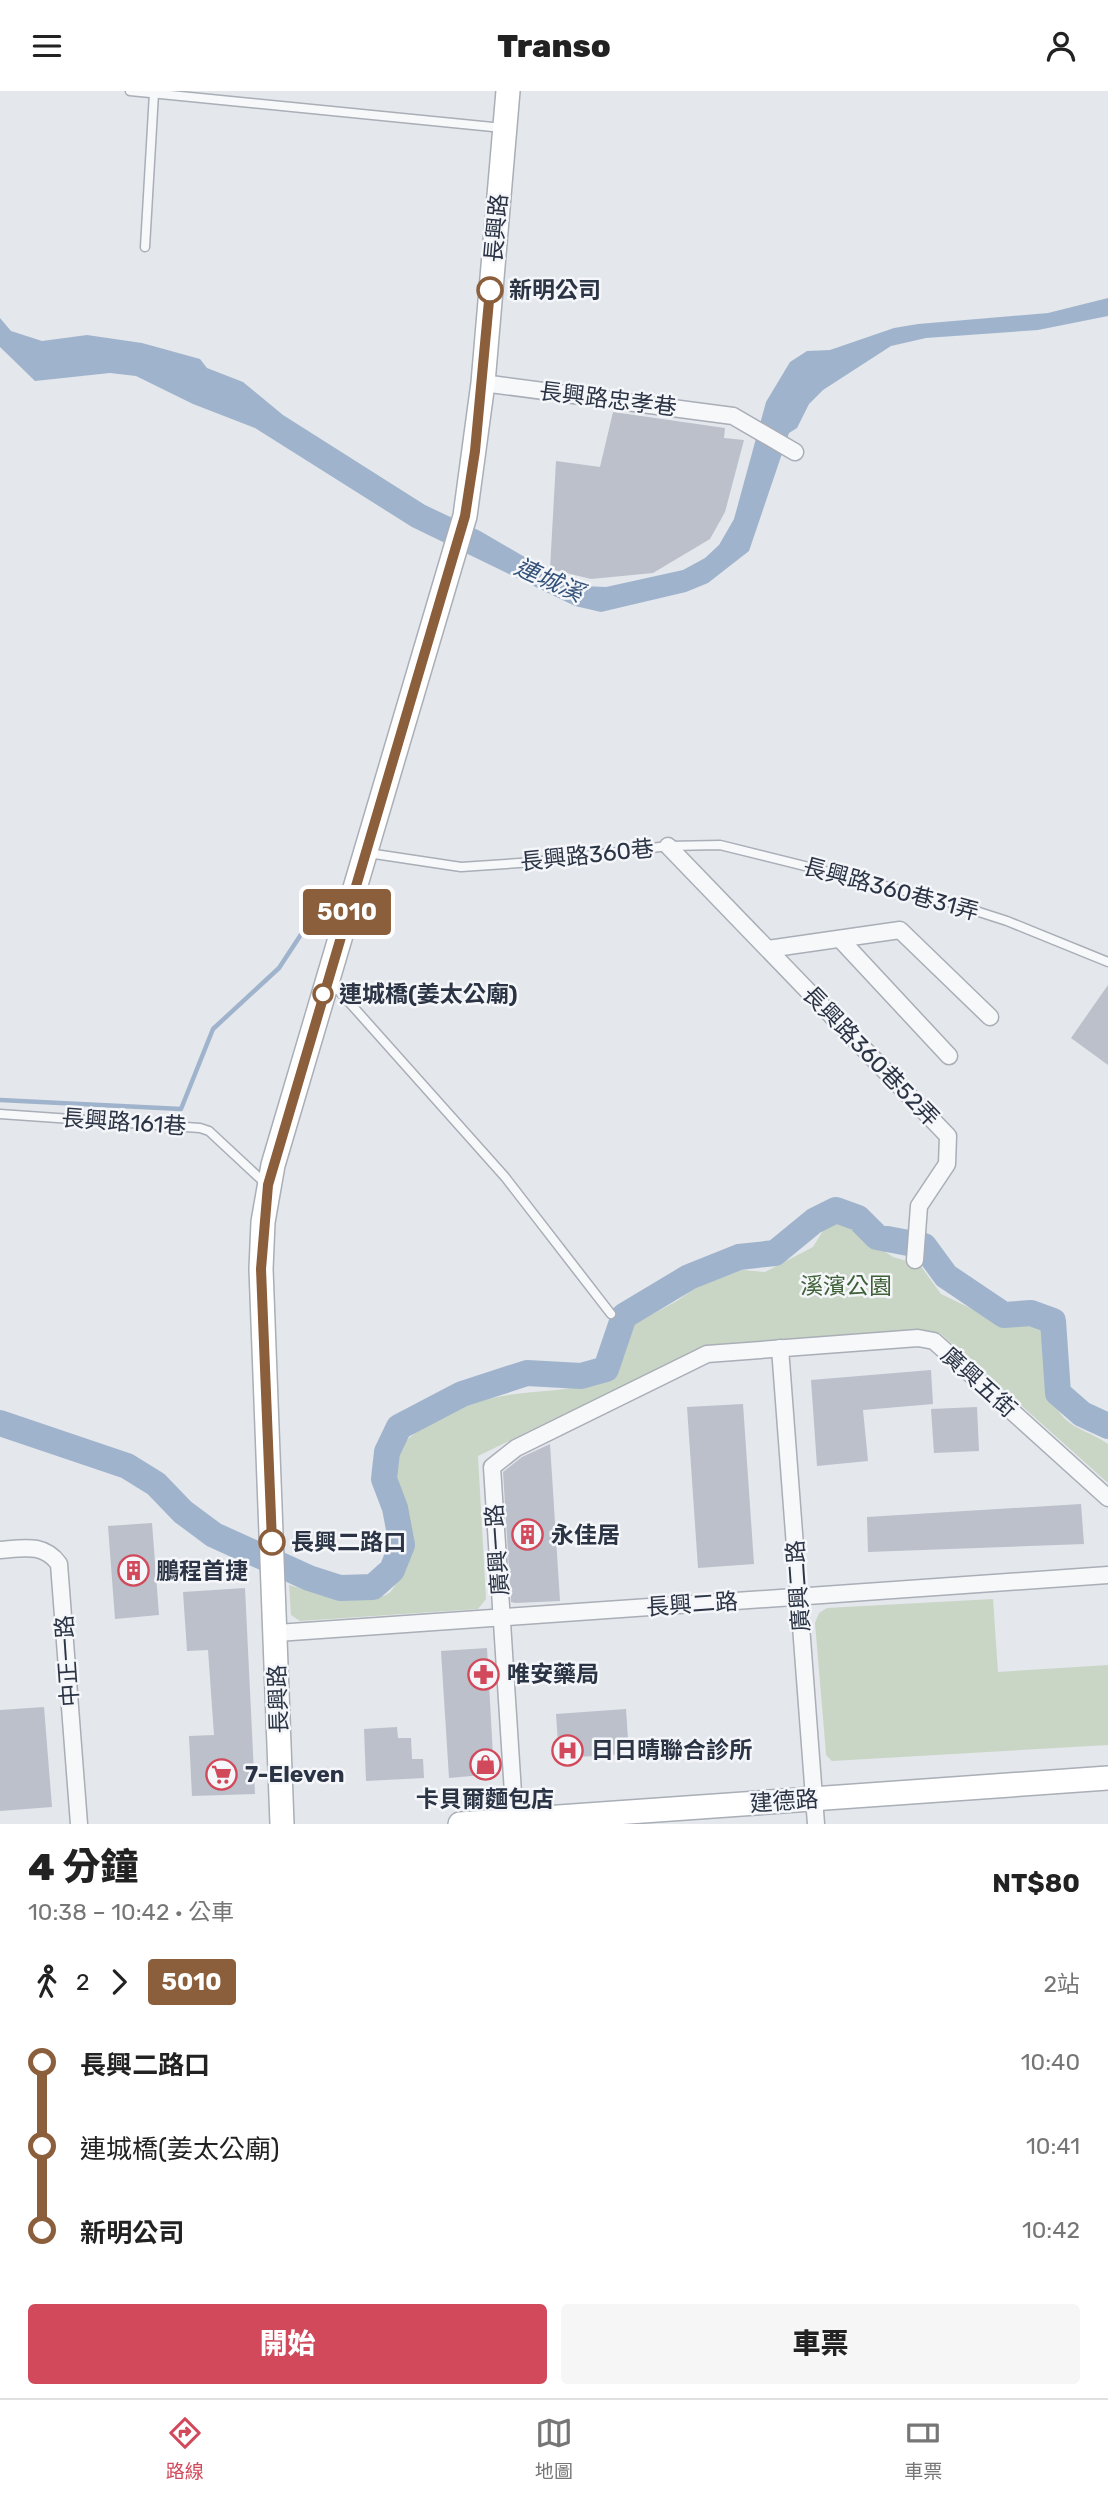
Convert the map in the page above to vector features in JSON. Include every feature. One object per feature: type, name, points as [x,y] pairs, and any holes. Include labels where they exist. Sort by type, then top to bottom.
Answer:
[{"type":"main road","name":"長興路","points":[[282,1824],[261,1269],[268,1185],[459,537],[472,473],[482,383],[508,91]]},
{"type":"main road","name":"建德路","points":[[460,1824],[1108,1778]]},
{"type":"street","name":"長興路忠孝巷","points":[[482,383],[733,416],[795,452]]},
{"type":"street","name":"長興路360巷","points":[[668,846],[768,949]]},
{"type":"street","points":[[768,949],[900,930],[990,1017]]},
{"type":"street","points":[[840,939],[948,1056]]},
{"type":"street","name":"長興路360巷52弄","points":[[768,949],[948,1136],[947,1164],[919,1206],[915,1260]]},
{"type":"street","name":"廣興五街","points":[[780,1348],[903,1338],[934,1341],[1108,1498]]},
{"type":"street","name":"廣興二路","points":[[780,1348],[816,1824]]},
{"type":"street","name":"廣興一路","points":[[515,1822],[492,1467],[496,1461],[516,1448],[707,1354],[780,1348]]},
{"type":"street","name":"中正一路","points":[[0,1550],[41,1548],[51,1553],[59,1564],[79,1824]]},
{"type":"street","name":"長興二路","points":[[276,1633],[502,1615],[1108,1575]]},
{"type":"lane","points":[[130,91],[504,128]]},
{"type":"lane","points":[[145,247],[154,93]]},
{"type":"lane","name":"長興路360巷31弄","points":[[668,846],[703,844],[738,848],[945,901],[1007,921],[1108,962]]},
{"type":"lane","name":"長興路360巷","points":[[364,852],[461,867],[534,862],[668,846]]},
{"type":"lane","points":[[327,979],[505,1177],[611,1314]]},
{"type":"lane","name":"長興路161巷","points":[[0,1114],[200,1128],[209,1131],[268,1185]]},
{"type":"green space","name":"溪濱公園","points":[[837,1220],[893,1257],[920,1265],[941,1294],[995,1320],[1015,1323],[1043,1322],[1049,1346],[1053,1398],[1057,1409],[1070,1423],[1108,1444],[1108,1483],[940,1333],[910,1331],[706,1345],[478,1456],[486,1599],[478,1609],[300,1621],[291,1615],[289,1585],[326,1595],[357,1599],[384,1596],[392,1590],[407,1556],[409,1530],[393,1484],[392,1463],[398,1451],[415,1433],[458,1409],[479,1401],[604,1381],[616,1366],[620,1341],[634,1324],[677,1301],[723,1268],[765,1272],[813,1247],[827,1224]]},
{"type":"green space","points":[[993,1599],[998,1672],[1108,1665],[1108,1745],[832,1761],[826,1755],[815,1623],[819,1613],[827,1608]]},
{"type":"water","name":"連城溪","points":[[1108,298],[1108,316],[1038,330],[926,338],[891,346],[823,390],[809,404],[797,428],[789,433],[749,551],[708,583],[686,592],[601,612],[575,606],[412,527],[255,428],[193,404],[136,376],[110,373],[35,381],[0,347],[0,318],[11,331],[42,341],[87,335],[142,343],[200,359],[207,368],[243,382],[283,415],[425,505],[480,531],[552,573],[582,586],[606,587],[683,570],[705,558],[719,545],[734,519],[766,402],[790,362],[807,351],[830,350],[894,328],[1048,313]]},
{"type":"building","points":[[613,412],[725,428],[724,438],[744,440],[725,512],[710,539],[653,573],[591,579],[550,569],[556,461],[600,467]]},
{"type":"building","points":[[1108,985],[1108,1065],[1071,1038]]},
{"type":"building","points":[[931,1370],[933,1404],[863,1410],[868,1461],[817,1466],[811,1380]]},
{"type":"building","points":[[743,1404],[754,1564],[698,1568],[687,1407]]},
{"type":"building","points":[[977,1407],[979,1451],[934,1453],[931,1409]]},
{"type":"building","name":"永佳居","points":[[550,1444],[560,1601],[515,1603],[511,1602],[503,1472],[522,1457]]},
{"type":"building","points":[[1081,1504],[1084,1544],[868,1552],[867,1517]]},
{"type":"building","name":"鵬程首捷","points":[[152,1523],[159,1615],[115,1619],[108,1526]]},
{"type":"building","points":[[245,1588],[255,1794],[192,1796],[189,1736],[214,1735],[208,1650],[187,1651],[183,1592]]},
{"type":"building","points":[[487,1648],[494,1774],[449,1778],[441,1651]]},
{"type":"building","points":[[44,1707],[52,1807],[0,1811],[0,1710]]},
{"type":"building","points":[[626,1709],[629,1754],[559,1758],[556,1714]]},
{"type":"building","points":[[397,1727],[398,1738],[411,1738],[412,1759],[423,1759],[424,1778],[366,1781],[364,1729]]},
{"type":"waterway","points":[[0,1100],[181,1109],[213,1029],[279,968],[302,933]]},
{"type":"waterway","points":[[0,1423],[127,1466],[156,1484],[183,1512],[214,1535],[309,1578],[340,1588],[373,1587],[392,1570],[402,1545],[395,1508],[384,1479],[387,1452],[399,1427],[462,1394],[527,1373],[581,1376],[606,1369],[624,1316],[689,1277],[739,1257],[775,1253],[814,1221],[836,1210],[858,1218],[877,1237],[924,1246],[946,1276],[1004,1315],[1031,1313],[1053,1321],[1058,1393],[1082,1414],[1108,1426]]},
{"type":"bus line","name":"5010","points":[[272,1542],[261,1269],[262,1222],[268,1185],[465,516],[475,451],[490,290]]},
{"type":"place","name":"新明公司","points":[[490,290]]},
{"type":"place","name":"連城橋(姜太公廟)","points":[[323,994]]},
{"type":"place","name":"永佳居","points":[[528,1535]]},
{"type":"place","name":"長興二路口","points":[[272,1542]]},
{"type":"place","name":"鵬程首捷","points":[[133,1571]]},
{"type":"place","name":"唯安藥局","points":[[484,1674]]},
{"type":"place","name":"日日晴聯合診所","points":[[568,1750]]},
{"type":"place","name":"卡貝爾麵包店","points":[[485,1765]]},
{"type":"place","name":"7-Eleven","points":[[222,1774]]}]
